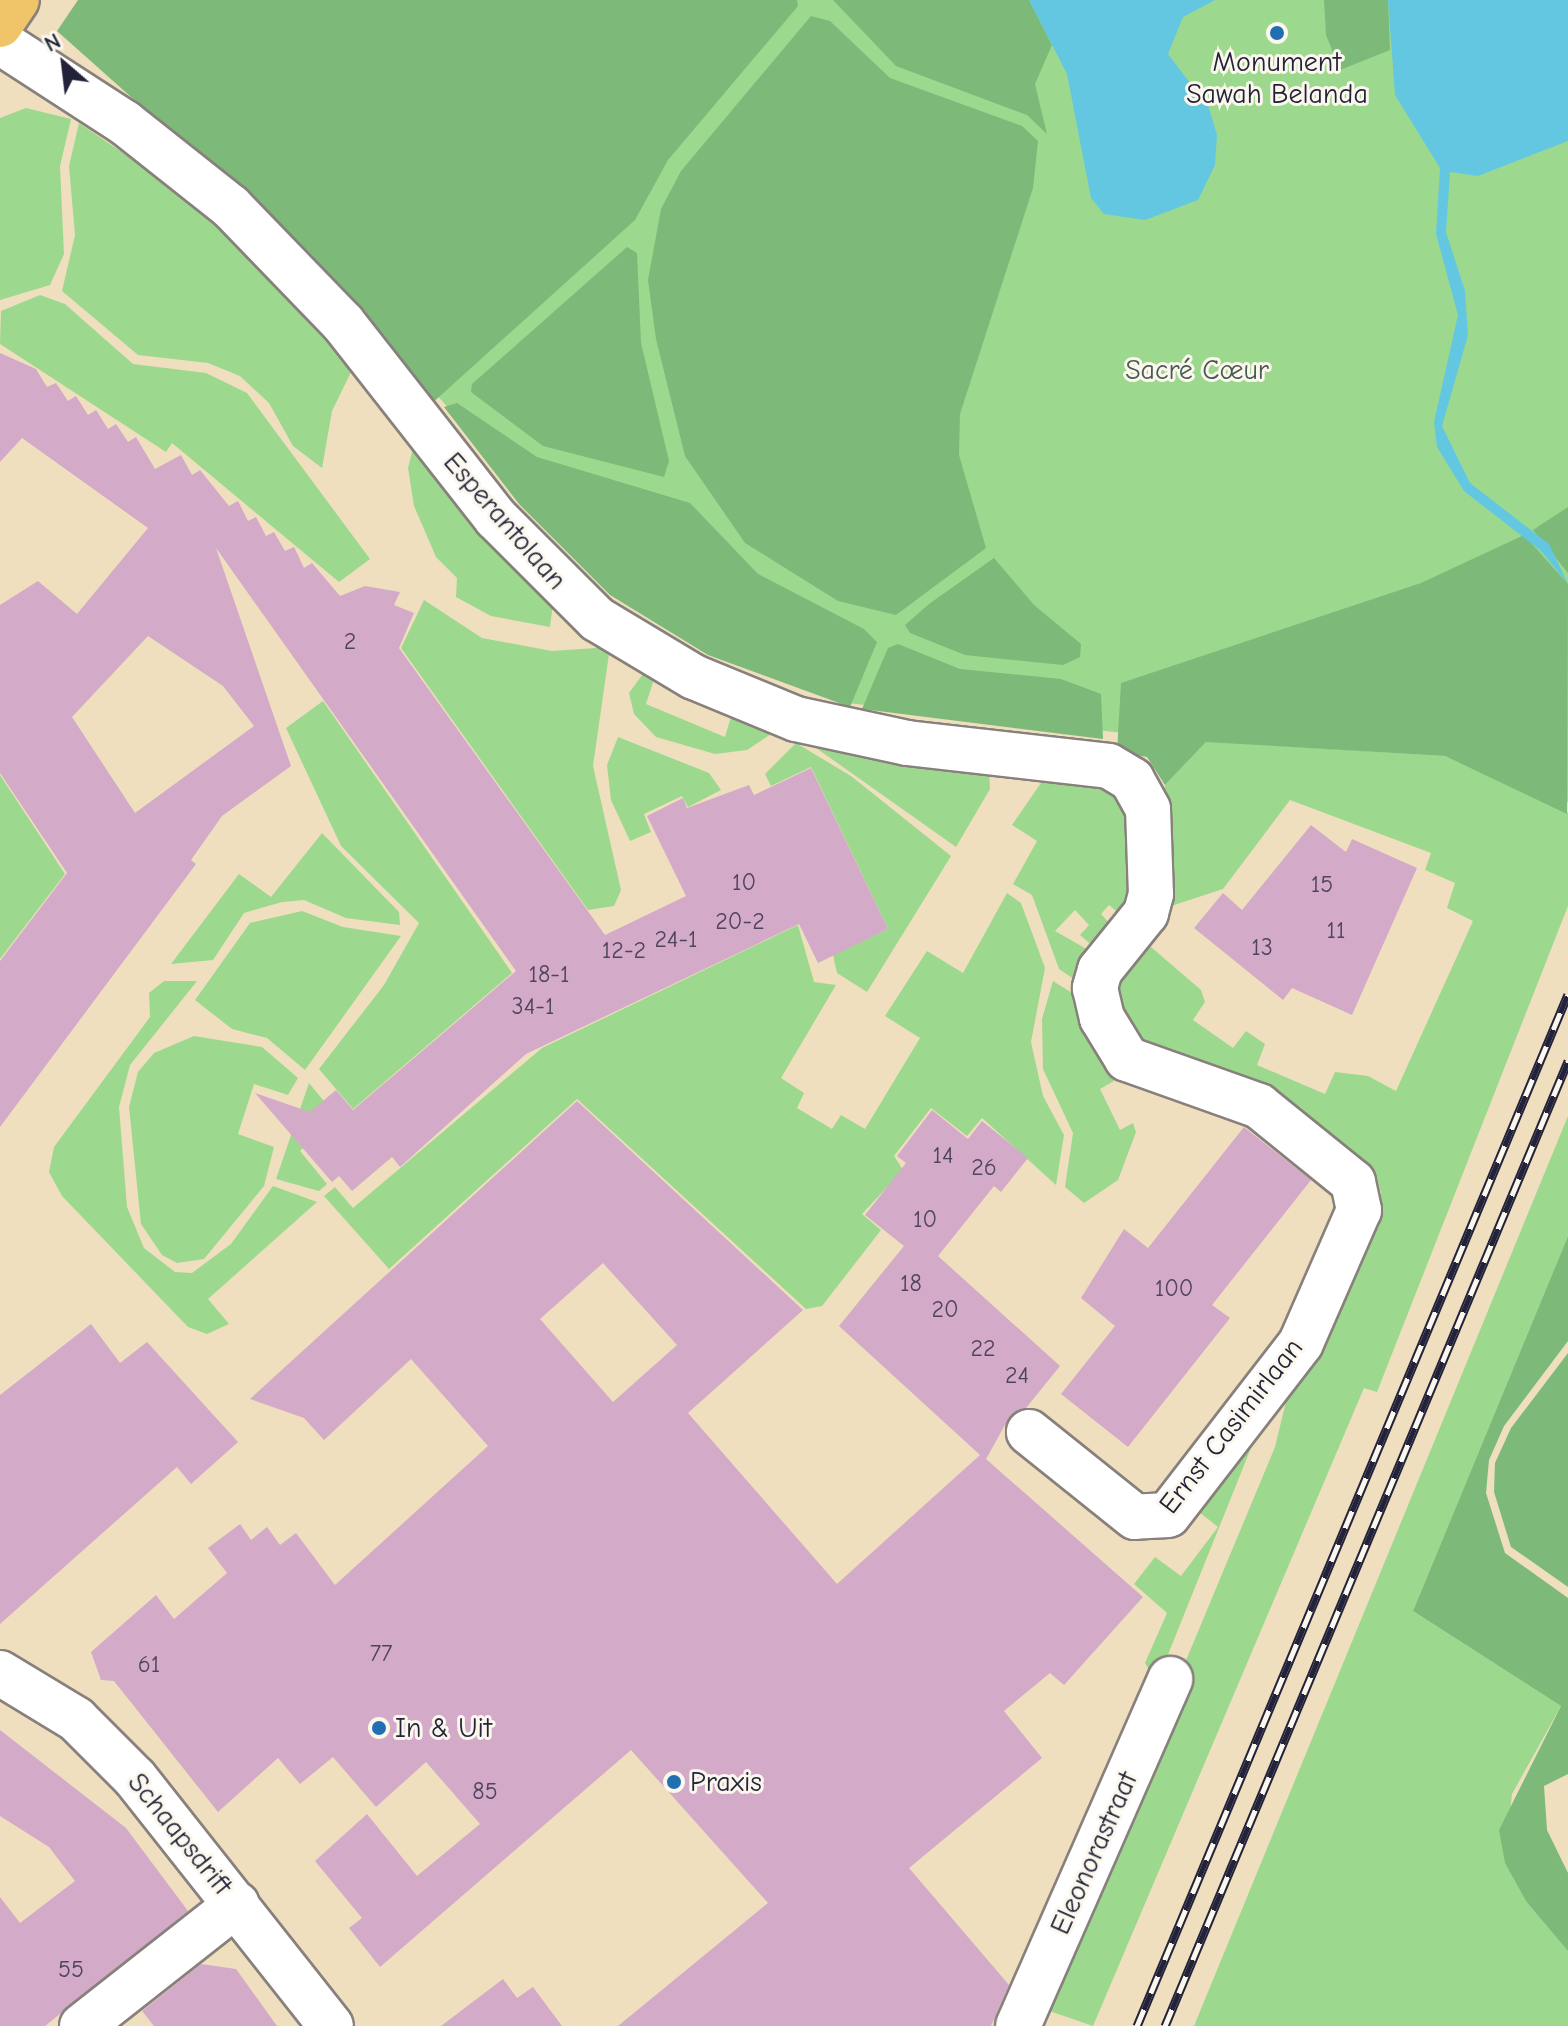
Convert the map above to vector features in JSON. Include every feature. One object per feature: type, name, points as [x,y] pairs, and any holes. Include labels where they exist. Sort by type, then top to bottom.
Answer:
[{"type":"main road","points":[[0,25],[17,0]]},
{"type":"street","name":"Esperantolaan","points":[[0,42],[125,123],[273,248],[343,323],[496,518],[597,619],[694,677],[796,719],[907,743],[1109,766],[1132,780]]},
{"type":"street","name":"Ernst Casimirlaan","points":[[1029,1432],[1135,1517],[1168,1515],[1301,1343],[1359,1210],[1353,1182],[1259,1106],[1127,1059],[1102,1018],[1095,988],[1100,970],[1146,913],[1151,894],[1148,809],[1132,780]]},
{"type":"street","name":"Schaapsdrift","points":[[0,1673],[76,1719],[174,1822],[331,2026]]},
{"type":"street","name":"Eleonorastraat","points":[[1018,2026],[1170,1679]]},
{"type":"street","points":[[82,2026],[237,1904]]},
{"type":"green space","points":[[78,0],[797,0],[798,6],[668,160],[635,220],[429,406],[241,195],[57,31]]},
{"type":"green space","name":"Sacré Cœur","points":[[79,0],[1568,0],[1568,802],[1445,752],[1248,744],[1445,756],[1568,813],[1568,906],[1377,1392],[1364,1388],[1093,2026],[1041,2008],[1275,1447],[1289,1389],[1317,1350],[1381,1192],[1373,1176],[1139,1043],[1112,991],[1144,941],[1201,990],[1205,1002],[1193,1020],[1233,1048],[1246,1031],[1265,1044],[1257,1065],[1325,1094],[1335,1072],[1368,1076],[1396,1091],[1473,921],[1447,908],[1455,883],[1425,870],[1431,853],[1290,800],[1223,889],[1165,908],[1165,785],[1206,742],[847,703],[453,413]]},
{"type":"green space","points":[[833,0],[1029,0],[1052,45],[1035,84],[1047,134],[1027,115],[896,66]]},
{"type":"green space","points":[[1324,0],[1388,0],[1390,50],[1340,70],[1326,35]]},
{"type":"green space","points":[[811,16],[830,21],[890,78],[1022,126],[1038,141],[1033,188],[960,414],[959,455],[986,548],[896,615],[838,601],[745,543],[685,456],[656,339],[648,280],[661,209],[681,171]]},
{"type":"green space","points":[[26,108],[71,119],[60,166],[64,254],[50,285],[0,300],[0,118]]},
{"type":"green space","points":[[79,123],[220,219],[355,364],[332,411],[322,468],[293,446],[269,403],[240,376],[208,363],[138,355],[62,291],[75,235],[69,166]]},
{"type":"green space","points":[[627,247],[637,253],[641,343],[669,461],[664,477],[543,446],[471,392],[472,384]]},
{"type":"green space","points":[[40,295],[65,304],[133,364],[206,373],[247,393],[370,559],[339,582],[172,443],[166,452],[0,344],[1,311]]},
{"type":"green space","points":[[457,403],[537,457],[690,503],[758,574],[864,629],[877,642],[850,707],[708,655],[610,595],[519,504],[444,407]]},
{"type":"green space","points":[[414,444],[553,603],[550,627],[491,616],[456,597],[457,578],[436,557],[414,506],[408,468]]},
{"type":"green space","points":[[1568,507],[1568,573],[1533,530]]},
{"type":"green space","points":[[1524,535],[1568,584],[1567,814],[1445,756],[1206,742],[1165,785],[1147,757],[1117,752],[1121,683],[1421,583]]},
{"type":"green space","points":[[994,558],[1034,605],[1081,644],[1080,657],[1063,665],[965,655],[910,633],[905,625]]},
{"type":"green space","points":[[424,600],[482,638],[552,651],[610,647],[593,766],[621,890],[614,906],[588,910],[401,648]]},
{"type":"green space","points":[[898,644],[960,669],[1061,679],[1101,694],[1103,739],[862,709],[888,648]]},
{"type":"green space","points":[[645,671],[655,676],[646,704],[725,737],[734,707],[774,732],[747,750],[715,754],[656,737],[634,714],[629,693]]},
{"type":"green space","points":[[323,701],[512,973],[353,1109],[319,1069],[384,985],[419,923],[341,846],[286,728]]},
{"type":"green space","points":[[618,737],[709,773],[721,790],[688,807],[682,796],[644,814],[651,832],[630,841],[611,800],[607,765]]},
{"type":"green space","points":[[802,738],[989,771],[990,789],[956,847]]},
{"type":"green space","points":[[796,743],[851,776],[951,856],[867,992],[837,973],[833,955],[888,929],[811,767],[771,786],[765,774]]},
{"type":"green space","points":[[0,775],[65,874],[0,959]]},
{"type":"green space","points":[[1045,777],[1110,787],[1132,818],[1136,878],[1121,915],[1109,905],[1101,914],[1112,926],[1094,947],[1080,935],[1089,925],[1075,910],[1055,931],[1090,951],[1077,981],[1059,969],[1032,895],[1013,884],[1037,841],[1012,825]]},
{"type":"green space","points":[[322,833],[399,912],[400,925],[346,918],[304,900],[282,902],[244,913],[213,960],[171,964],[239,874],[271,897]]},
{"type":"green space","points":[[1007,893],[1021,903],[1045,968],[1031,1042],[1043,1096],[1064,1135],[1056,1185],[982,1118],[967,1136],[931,1108],[894,1156],[903,1170],[862,1214],[881,1230],[822,1306],[806,1309],[577,1099],[389,1269],[324,1196],[335,1187],[353,1208],[542,1048],[798,925],[814,982],[836,985],[781,1078],[804,1093],[797,1108],[832,1129],[841,1115],[865,1129],[920,1038],[885,1016],[927,951],[963,973]]},
{"type":"green space","points":[[302,911],[343,927],[401,936],[305,1070],[267,1038],[232,1029],[195,1000],[250,923]]},
{"type":"green space","points":[[164,981],[197,981],[130,1065],[119,1107],[127,1207],[144,1248],[175,1272],[192,1273],[231,1244],[273,1186],[317,1202],[208,1299],[229,1324],[207,1334],[188,1327],[62,1196],[49,1172],[54,1147],[150,1017],[149,993]]},
{"type":"green space","points":[[1053,981],[1077,996],[1114,1081],[1100,1089],[1120,1130],[1133,1123],[1136,1132],[1118,1180],[1084,1203],[1065,1187],[1073,1133],[1043,1069],[1042,1019]]},
{"type":"green space","points":[[194,1036],[262,1047],[298,1078],[288,1095],[254,1084],[238,1134],[274,1147],[264,1186],[204,1259],[177,1263],[162,1255],[141,1224],[129,1107],[138,1072],[154,1053]]},
{"type":"green space","points":[[309,1083],[337,1117],[300,1151],[327,1184],[319,1191],[276,1179]]},
{"type":"green space","points":[[1568,1116],[1568,1236],[1413,1611],[1561,1706],[1512,1794],[1505,1863],[1568,1951],[1568,2026],[1194,2026]]},
{"type":"green space","points":[[1568,1236],[1568,1341],[1504,1426],[1489,1460],[1486,1493],[1505,1553],[1568,1598],[1568,1774],[1544,1786],[1547,1830],[1568,1873],[1568,1951],[1526,1901],[1505,1863],[1499,1830],[1561,1706],[1413,1611]]},
{"type":"green space","points":[[1568,1353],[1568,1587],[1511,1547],[1494,1492],[1495,1463],[1511,1428]]},
{"type":"green space","points":[[1255,1438],[1161,1672],[1152,1676],[1145,1663],[1167,1613],[1134,1584],[1155,1557],[1181,1576],[1218,1527],[1194,1508]]},
{"type":"water","points":[[1029,0],[1215,0],[1183,17],[1168,54],[1209,108],[1217,135],[1215,165],[1198,200],[1145,220],[1104,214],[1091,198],[1067,74]]},
{"type":"water","points":[[1388,0],[1568,0],[1568,141],[1478,176],[1450,172],[1446,232],[1465,291],[1468,335],[1442,426],[1470,483],[1549,544],[1568,584],[1541,551],[1464,491],[1437,447],[1434,422],[1458,315],[1436,234],[1440,168],[1395,95]]},
{"type":"building","points":[[0,353],[36,369],[47,387],[56,383],[68,401],[76,396],[88,415],[96,410],[108,429],[116,424],[128,442],[136,437],[155,469],[181,455],[192,475],[200,470],[229,506],[238,501],[248,521],[256,517],[266,536],[274,532],[285,551],[294,547],[304,568],[312,563],[340,596],[365,586],[400,592],[394,605],[414,613],[399,648],[605,935],[686,896],[647,816],[683,798],[687,808],[749,785],[754,795],[811,768],[888,929],[818,963],[799,924],[526,1054],[400,1167],[392,1157],[352,1191],[339,1176],[332,1182],[255,1093],[310,1112],[336,1090],[353,1110],[516,971],[216,548],[291,766],[222,816],[191,860],[196,864],[0,1127],[0,961],[67,873],[0,773],[0,605],[38,581],[77,614],[148,528],[22,438],[0,462]],"holes":[[[148,636],[223,686],[254,726],[135,813],[72,717]]]},
{"type":"building","points":[[1311,825],[1346,852],[1352,839],[1417,868],[1352,1015],[1292,988],[1283,1000],[1194,928],[1223,893],[1242,910]]},
{"type":"building","points":[[577,1101],[803,1310],[688,1413],[837,1584],[980,1455],[839,1326],[904,1246],[865,1215],[906,1163],[897,1156],[932,1110],[968,1139],[982,1121],[1028,1158],[1001,1192],[994,1186],[938,1256],[1060,1366],[1026,1408],[1010,1416],[986,1459],[1143,1597],[1064,1685],[1050,1673],[1004,1711],[1042,1758],[909,1868],[1009,1985],[991,2026],[618,2026],[768,1903],[631,1750],[380,1967],[349,1928],[362,1918],[315,1861],[367,1814],[417,1876],[480,1824],[426,1762],[376,1807],[333,1757],[300,1784],[278,1758],[218,1812],[114,1681],[101,1680],[91,1652],[156,1595],[174,1619],[227,1573],[208,1548],[240,1524],[251,1540],[267,1527],[280,1545],[296,1533],[335,1585],[488,1446],[411,1359],[324,1440],[304,1418],[250,1399]],"holes":[[[603,1263],[677,1345],[613,1402],[540,1319]]]},
{"type":"building","points":[[1244,1127],[1311,1180],[1212,1305],[1230,1318],[1128,1447],[1061,1394],[1115,1326],[1081,1298],[1124,1229],[1148,1248]]},
{"type":"building","points":[[91,1324],[120,1363],[147,1342],[238,1442],[191,1484],[177,1467],[0,1624],[0,1395]]},
{"type":"building","points":[[0,1730],[126,1828],[188,1911],[45,2026],[0,2026],[0,1897],[20,1923],[75,1881],[49,1847],[0,1816]]},
{"type":"building","points":[[201,1964],[236,1969],[277,2026],[154,2026],[142,2011]]},
{"type":"building","points":[[503,1979],[517,1998],[533,1987],[562,2026],[441,2026]]},
{"type":"railway","points":[[1137,2026],[1568,994]]},
{"type":"railway","points":[[1165,2026],[1568,1061]]},
{"type":"place","name":"Monument Sawah Belanda","points":[[1277,33]]},
{"type":"place","name":"In & Uit","points":[[379,1728]]},
{"type":"place","name":"Praxis","points":[[674,1782]]}]
